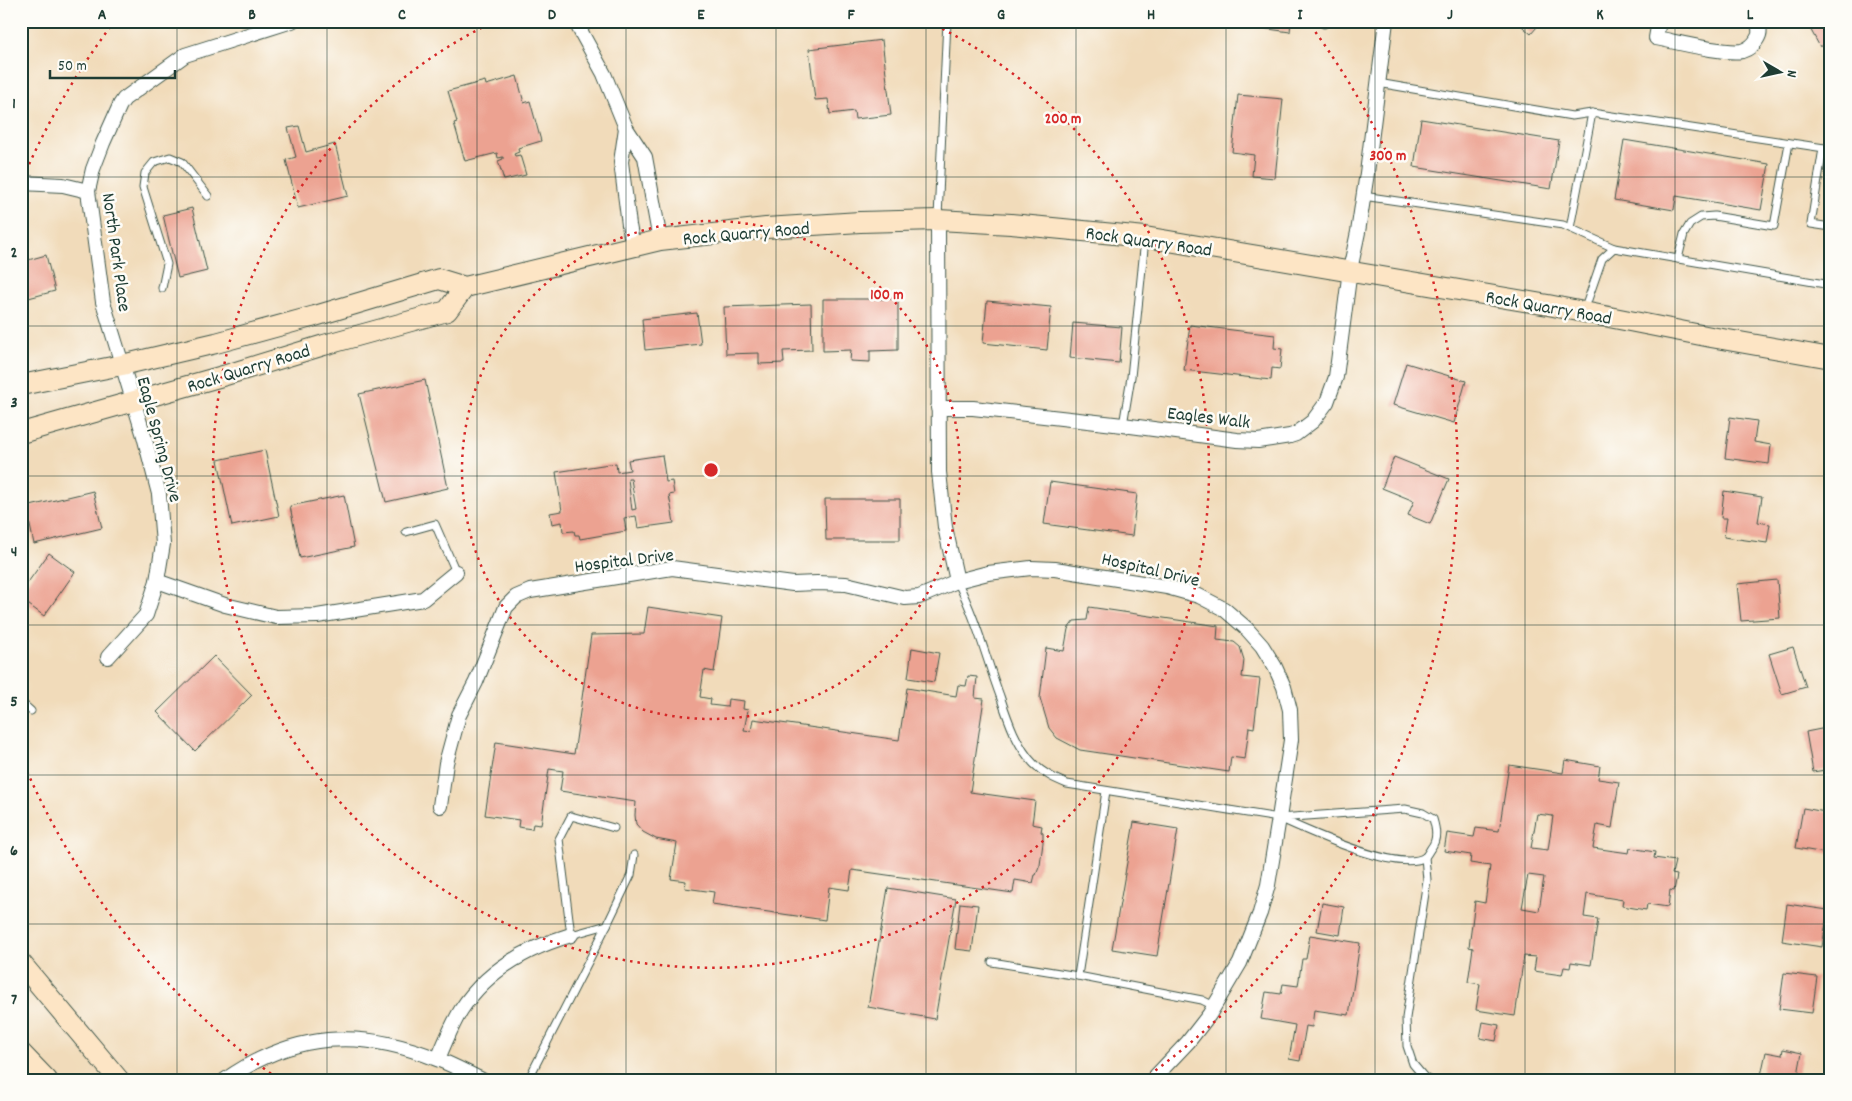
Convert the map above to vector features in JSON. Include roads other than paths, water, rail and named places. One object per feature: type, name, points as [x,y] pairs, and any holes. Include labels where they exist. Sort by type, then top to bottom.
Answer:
[{"type":"street","name":"North Park Place","points":[[122,364],[103,302],[88,190],[93,169],[103,143],[124,100],[185,55],[292,21]]},
{"type":"street","points":[[575,21],[604,74],[626,128],[645,157],[660,240]]},
{"type":"street","name":"Eagles Walk","points":[[938,408],[973,408],[1244,440],[1276,439],[1296,434],[1318,415],[1325,406],[1334,386],[1350,270],[1363,196],[1386,21]]},
{"type":"street","points":[[1659,21],[1656,38],[1718,49],[1742,50],[1748,48],[1757,40],[1760,30],[1756,21]]},
{"type":"street","points":[[626,128],[621,162],[633,247]]},
{"type":"street","points":[[24,183],[63,184],[88,190]]},
{"type":"street","points":[[938,220],[939,472],[946,534],[958,581]]},
{"type":"street","name":"Rock Quarry Road","points":[[21,385],[216,343],[439,278],[465,287],[660,240],[766,228],[860,222],[938,220],[1012,224],[1145,237],[1350,270],[1422,285],[1584,312],[1831,358]]},
{"type":"street","name":"Rock Quarry Road","points":[[21,433],[448,311],[465,287]]},
{"type":"street","name":"Eagle Spring Drive","points":[[108,657],[146,615],[157,581],[163,544],[159,494],[122,364]]},
{"type":"street","name":"Hospital Drive","points":[[440,806],[446,764],[460,715],[476,682],[506,608],[516,597],[530,591],[672,568],[793,584],[846,584],[904,598],[919,597],[958,581],[988,573],[1010,570],[1055,569],[1167,587],[1199,596],[1224,609],[1246,628],[1262,646],[1275,667],[1284,688],[1290,710],[1291,740],[1268,885],[1260,913],[1240,963],[1214,1006],[1188,1042],[1152,1080]]},
{"type":"street","points":[[157,581],[225,605],[276,617],[318,616],[423,599],[456,572]]},
{"type":"street","points":[[438,1059],[461,1010],[483,983],[514,958],[544,943],[571,935]]},
{"type":"street","points":[[21,963],[119,1080]]},
{"type":"street","points":[[225,1080],[252,1062],[274,1052],[306,1042],[364,1039],[398,1046],[438,1059],[482,1080]]},
{"type":"street","points":[[21,1053],[47,1080]]},
{"type":"lane","points":[[938,220],[947,21]]},
{"type":"lane","points":[[1378,83],[1572,116],[1592,113],[1827,149],[1811,224],[1831,227]]},
{"type":"lane","points":[[1570,228],[1592,113]]},
{"type":"lane","points":[[1678,259],[1684,234],[1690,224],[1701,216],[1714,216],[1774,226],[1789,143]]},
{"type":"lane","points":[[162,288],[167,264],[143,187],[145,173],[154,162],[170,157],[182,162],[208,196]]},
{"type":"lane","points":[[21,163],[24,183]]},
{"type":"lane","points":[[1363,196],[1554,224],[1570,228],[1614,248],[1831,284]]},
{"type":"lane","points":[[1123,425],[1131,377],[1145,237]]},
{"type":"lane","points":[[1584,312],[1602,259],[1614,248]]},
{"type":"lane","points":[[406,532],[435,524],[456,572]]},
{"type":"lane","points":[[958,581],[968,602],[1007,715],[1026,754],[1048,776],[1067,784],[1279,818],[1405,809],[1423,813],[1433,819],[1437,830],[1434,844],[1425,857],[1412,861],[1384,859],[1329,840],[1279,818]]},
{"type":"lane","points":[[21,702],[31,711]]},
{"type":"lane","points":[[1078,976],[1106,791]]},
{"type":"lane","points":[[608,925],[571,935],[559,840],[571,816],[614,828]]},
{"type":"lane","points":[[528,1080],[608,925],[631,875],[634,855]]},
{"type":"lane","points":[[1425,857],[1427,880],[1406,1018],[1407,1046],[1413,1064],[1429,1080]]},
{"type":"lane","points":[[992,962],[1078,976],[1202,1000],[1214,1006]]}]
